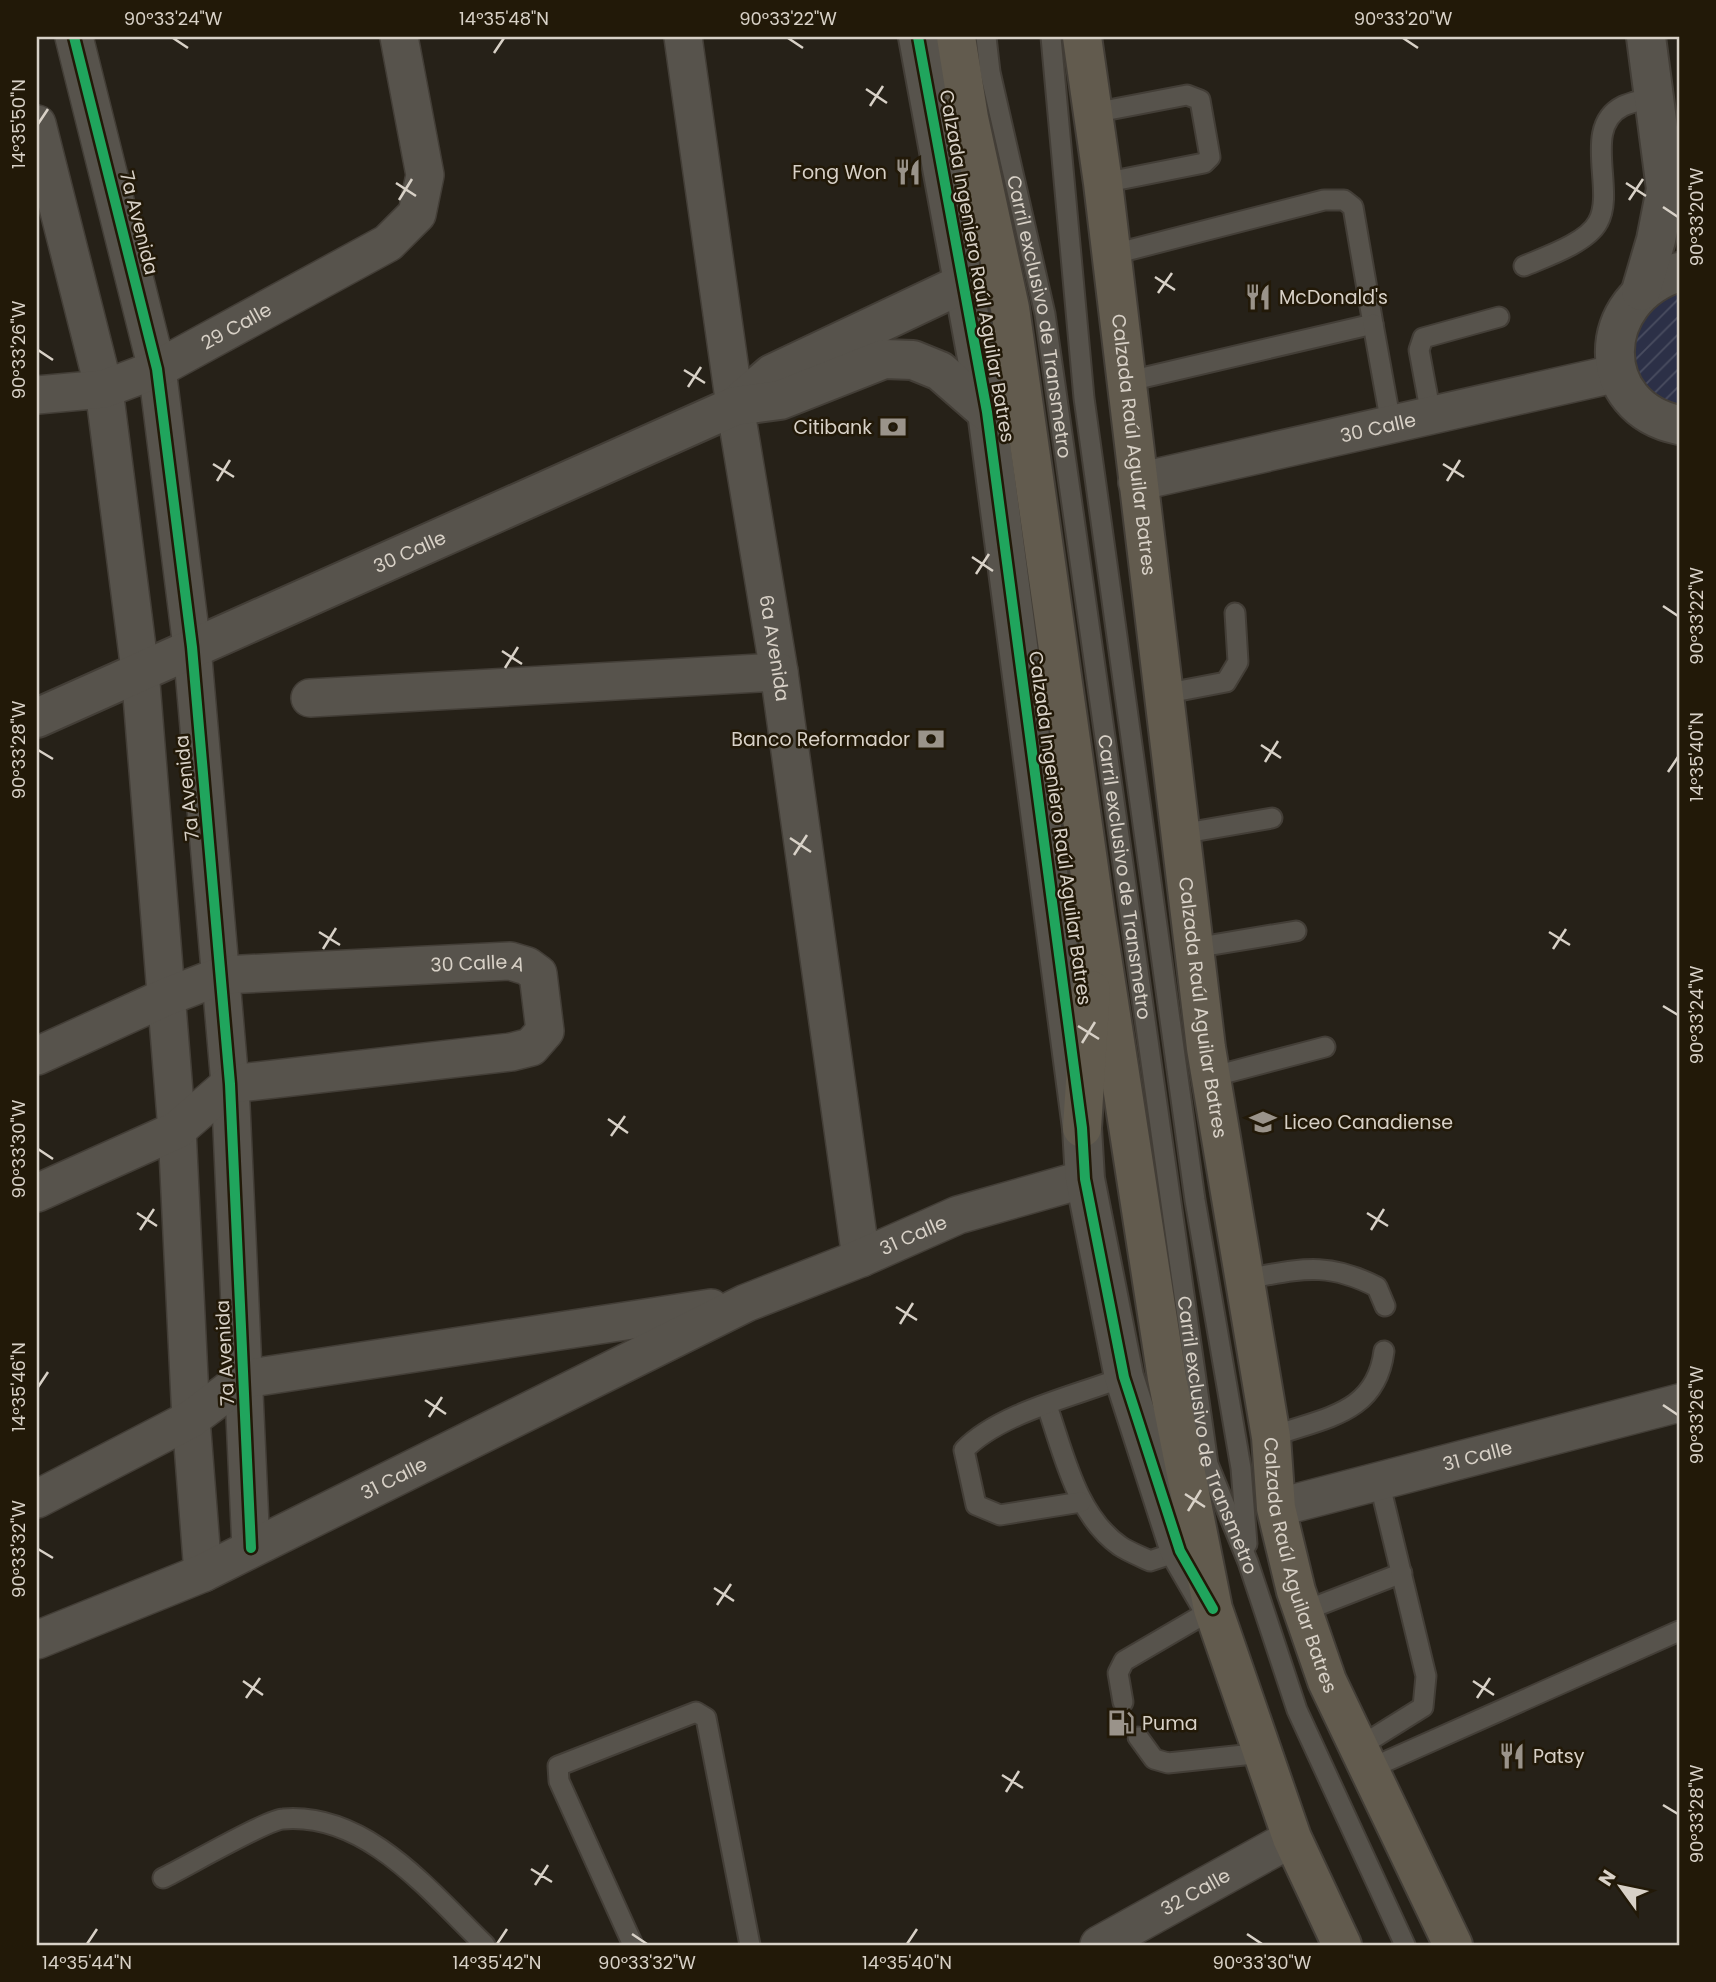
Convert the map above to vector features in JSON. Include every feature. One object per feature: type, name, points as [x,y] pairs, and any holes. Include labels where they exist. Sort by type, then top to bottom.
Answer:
[{"type":"highway","points":[[956,37],[1010,308],[1096,918],[1167,1378],[1213,1609],[1292,1838],[1342,1945]]},
{"type":"highway","name":"Calzada Raúl Aguilar Batres","points":[[1082,37],[1103,183],[1211,1077],[1271,1437],[1276,1508],[1304,1611],[1327,1681],[1453,1945]]},
{"type":"highway","points":[[1082,1128],[1096,918]]},
{"type":"street","name":"7a Avenida","points":[[74,37],[158,369],[192,647],[223,975],[251,1548]]},
{"type":"street","name":"29 Calle","points":[[37,395],[104,389],[158,369],[388,243],[417,214],[425,175],[399,37]]},
{"type":"street","name":"6a Avenida","points":[[683,37],[735,406],[779,672],[862,1258]]},
{"type":"street","name":"Calzada Ingeniero Raúl Aguilar Batres","points":[[918,37],[986,412],[1082,1128],[1085,1179],[1124,1377],[1180,1551],[1213,1609]]},
{"type":"street","points":[[1641,291],[1656,240],[1673,200],[1646,37]]},
{"type":"street","name":"7a Avenida","points":[[37,124],[104,389],[140,671],[177,1130],[191,1419],[203,1573]]},
{"type":"street","points":[[1679,272],[1659,278],[1641,291],[1626,308],[1617,329],[1614,351],[1618,373],[1629,394],[1662,418],[1679,456]]},
{"type":"street","name":"30 Calle","points":[[735,406],[772,374],[962,284]]},
{"type":"street","name":"30 Calle","points":[[37,718],[735,406],[780,400],[884,359],[913,360],[940,371],[986,412]]},
{"type":"street","name":"30 Calle","points":[[1138,482],[1618,373]]},
{"type":"street","points":[[310,698],[779,672]]},
{"type":"street","name":"30 Calle","points":[[37,697],[82,697]]},
{"type":"street","name":"30 Calle A","points":[[37,1056],[166,997],[223,975],[510,961],[527,966],[538,974],[545,1031],[531,1047],[511,1052],[230,1084]]},
{"type":"street","points":[[37,1193],[177,1130],[230,1084]]},
{"type":"street","name":"31 Calle","points":[[37,1640],[203,1573],[746,1303],[862,1258],[958,1215],[1085,1179]]},
{"type":"street","name":"31 Calle","points":[[37,1499],[191,1419],[244,1379],[746,1303]]},
{"type":"street","name":"31 Calle","points":[[1276,1508],[1679,1403]]},
{"type":"street","name":"32 Calle","points":[[1099,1945],[1292,1838]]},
{"type":"lane","name":"Carril exclusivo de Transmetro","points":[[986,37],[990,72],[1045,314],[1208,1464],[1248,1562]]},
{"type":"lane","name":"Carril exclusivo de Transmetro","points":[[1051,37],[1084,398],[1195,1200],[1241,1468],[1248,1562]]},
{"type":"lane","points":[[1093,113],[1187,95],[1200,100],[1210,157],[1204,163],[1103,183]]},
{"type":"lane","points":[[1524,266],[1567,248],[1598,224],[1606,197],[1599,147],[1608,123],[1620,107],[1654,96]]},
{"type":"lane","points":[[1110,255],[1324,200],[1344,200],[1353,207],[1391,424]]},
{"type":"lane","points":[[1431,415],[1419,350],[1423,338],[1499,317]]},
{"type":"lane","points":[[1125,382],[1373,324]]},
{"type":"lane","points":[[1163,694],[1226,682],[1238,662],[1235,613]]},
{"type":"lane","points":[[1180,834],[1272,818]]},
{"type":"lane","points":[[1194,948],[1296,931]]},
{"type":"lane","points":[[1211,1077],[1325,1047]]},
{"type":"lane","points":[[1244,1279],[1314,1268],[1350,1273],[1377,1287],[1385,1306]]},
{"type":"lane","points":[[1271,1437],[1357,1405],[1381,1373],[1384,1351]]},
{"type":"lane","points":[[1081,1502],[1000,1515],[976,1505],[964,1450],[979,1434],[1010,1418],[1124,1377]]},
{"type":"lane","points":[[1047,1406],[1081,1502],[1120,1546],[1150,1561],[1180,1551]]},
{"type":"lane","points":[[1364,1758],[1423,1707],[1426,1676],[1379,1481]]},
{"type":"lane","points":[[1248,1562],[1297,1710],[1405,1945]]},
{"type":"lane","points":[[1304,1611],[1402,1573]]},
{"type":"lane","points":[[1123,1702],[1118,1672],[1124,1661],[1213,1609]]},
{"type":"lane","points":[[1364,1758],[1679,1631]]},
{"type":"lane","points":[[633,1945],[559,1781],[558,1766],[696,1712],[706,1718],[750,1945]]},
{"type":"lane","points":[[1138,1737],[1154,1759],[1168,1763],[1263,1753]]},
{"type":"lane","points":[[163,1878],[281,1819],[335,1823],[392,1857],[485,1945]]},
{"type":"shaded area","points":[[1679,284],[1679,415],[1644,395],[1629,340],[1635,321]]},
{"type":"cycle path","points":[[74,37],[157,369],[192,647],[230,1084],[251,1548]]},
{"type":"cycle path","points":[[918,37],[987,412],[1082,1128],[1085,1179],[1124,1377],[1180,1551],[1213,1609]]},
{"type":"place","name":"Fong Won","points":[[908,172]]},
{"type":"place","name":"McDonald's","points":[[1258,297]]},
{"type":"place","name":"Citibank","points":[[893,427]]},
{"type":"place","name":"Banco Reformador","points":[[931,739]]},
{"type":"place","name":"Liceo Canadiense","points":[[1263,1122]]},
{"type":"place","name":"Puma","points":[[1121,1723]]},
{"type":"place","name":"Patsy","points":[[1512,1756]]}]
